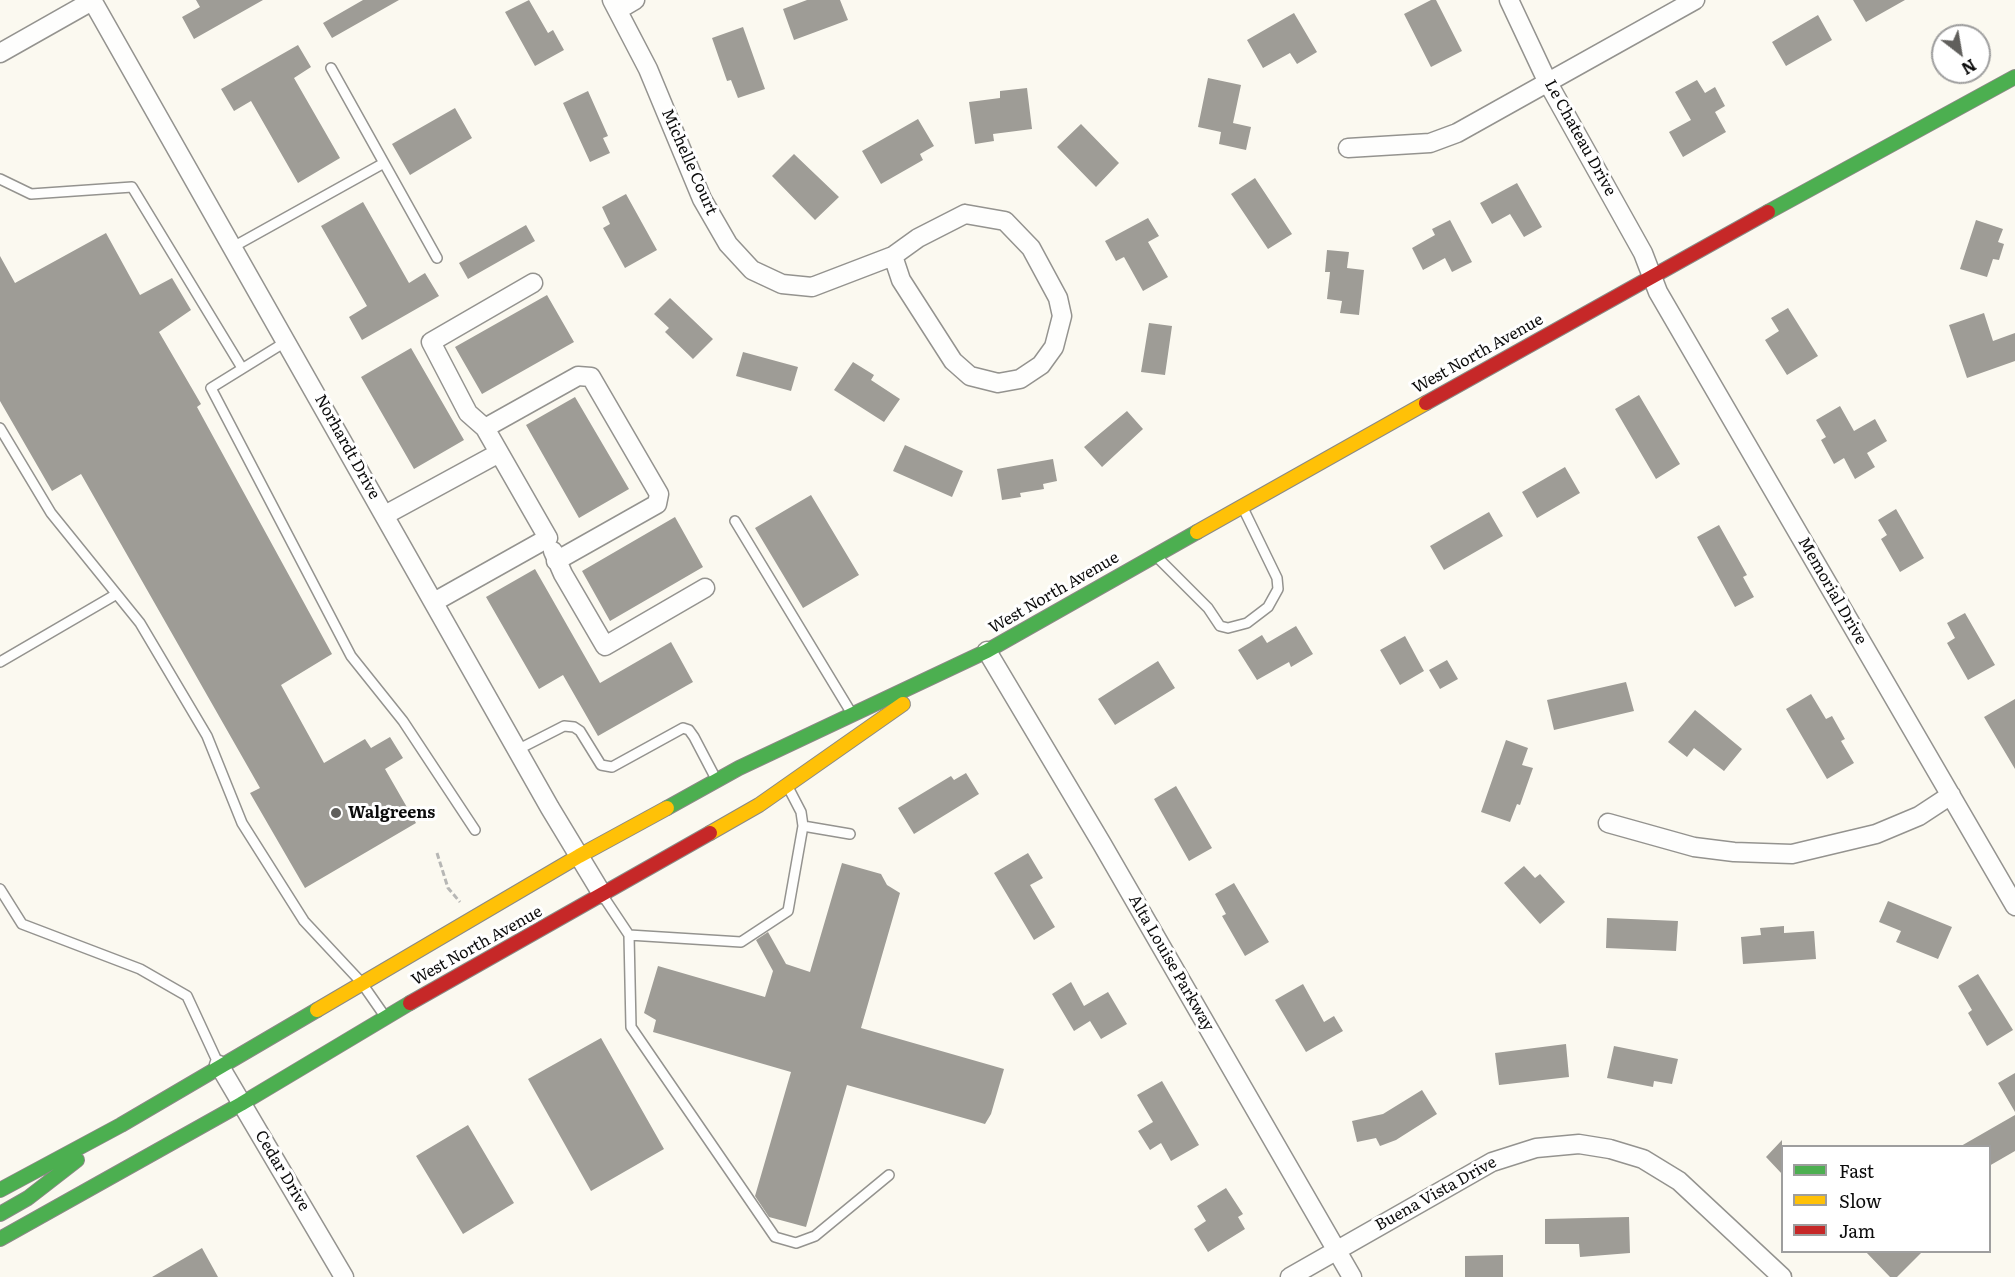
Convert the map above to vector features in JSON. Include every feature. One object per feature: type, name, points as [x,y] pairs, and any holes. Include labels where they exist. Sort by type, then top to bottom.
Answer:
[{"type":"main road","name":"West North Avenue","points":[[0,1190],[121,1125],[219,1065],[579,856],[717,781],[987,651],[1652,276],[2015,77]]},
{"type":"main road","name":"West North Avenue","points":[[0,1239],[241,1104],[385,1017],[759,805],[959,665]]},
{"type":"main road","points":[[0,1214],[46,1185],[121,1125]]},
{"type":"street","points":[[0,53],[92,0]]},
{"type":"street","name":"Norhardt Drive","points":[[92,0],[287,340],[517,750],[602,894]]},
{"type":"street","points":[[615,5],[635,0]]},
{"type":"street","name":"Le Chateau Drive","points":[[1509,0],[1548,82],[1643,253],[1652,276]]},
{"type":"street","points":[[1348,148],[1430,143],[1457,133],[1695,0]]},
{"type":"street","name":"Michelle Court","points":[[615,5],[648,69],[677,144],[702,198],[728,244],[752,270],[783,284],[813,286],[893,256],[918,238],[965,213],[1005,221],[1031,248],[1058,298],[1062,316],[1054,347],[1041,365],[1020,379],[998,383],[970,376],[952,361],[934,335],[901,280],[893,256]]},
{"type":"street","name":"Memorial Drive","points":[[1652,276],[1725,411],[2015,906]]},
{"type":"street","points":[[533,283],[431,342],[468,413],[485,428],[548,538],[556,561],[605,645],[705,588]]},
{"type":"street","points":[[485,428],[578,376],[591,377],[659,494],[657,504],[556,561]]},
{"type":"street","points":[[385,515],[499,453]]},
{"type":"street","points":[[434,602],[548,538]]},
{"type":"street","name":"Alta Louise Parkway","points":[[987,651],[1102,844],[1352,1277]]},
{"type":"street","points":[[1608,823],[1694,847],[1734,852],[1791,854],[1876,834],[1919,816],[1951,795]]},
{"type":"street","name":"Cedar Drive","points":[[219,1065],[344,1277]]},
{"type":"street","name":"Buena Vista Drive","points":[[1290,1277],[1492,1162],[1536,1148],[1578,1144],[1610,1149],[1643,1159],[1679,1181],[1782,1277]]},
{"type":"lane","points":[[331,68],[437,258]]},
{"type":"lane","points":[[233,247],[384,163]]},
{"type":"lane","points":[[0,179],[31,194],[132,187],[242,368]]},
{"type":"lane","points":[[287,340],[211,388],[351,656],[403,721],[476,830]]},
{"type":"lane","points":[[0,428],[51,513],[115,595],[140,623],[207,736],[242,823],[304,921],[361,982],[385,1017]]},
{"type":"lane","points":[[1155,555],[1188,586],[1220,626],[1228,628],[1247,623],[1268,607],[1278,589],[1277,578],[1242,506]]},
{"type":"lane","points":[[735,521],[863,732]]},
{"type":"lane","points":[[0,662],[115,595]]},
{"type":"lane","points":[[517,750],[564,726],[574,727],[580,732],[601,765],[612,767],[683,728],[689,730],[694,737],[717,781]]},
{"type":"lane","points":[[629,935],[741,942],[788,911],[803,826],[801,812],[787,785]]},
{"type":"lane","points":[[803,826],[850,834]]},
{"type":"lane","points":[[0,889],[22,924],[140,969],[187,996],[219,1065]]},
{"type":"lane","points":[[602,894],[629,935],[631,1028],[775,1237],[796,1243],[815,1236],[889,1175]]},
{"type":"path","points":[[437,853],[448,888],[461,904]]},
{"type":"building","points":[[196,0],[263,0],[194,39],[182,17],[200,7]]},
{"type":"building","points":[[363,0],[399,0],[332,38],[323,23]]},
{"type":"building","points":[[529,0],[548,33],[553,30],[564,50],[535,66],[505,12]]},
{"type":"building","points":[[807,0],[840,0],[848,20],[794,40],[783,9]]},
{"type":"building","points":[[1431,0],[1436,0],[1462,51],[1431,67],[1404,14]]},
{"type":"building","points":[[1853,0],[1905,0],[1866,22]]},
{"type":"building","points":[[1294,13],[1317,52],[1297,64],[1290,53],[1263,68],[1247,40]]},
{"type":"building","points":[[1818,15],[1832,40],[1786,66],[1772,42]]},
{"type":"building","points":[[743,27],[765,89],[738,98],[731,80],[727,81],[712,38]]},
{"type":"building","points":[[298,45],[311,67],[294,78],[340,158],[298,183],[251,101],[234,111],[221,89]]},
{"type":"building","points":[[1208,78],[1241,85],[1233,123],[1251,127],[1246,150],[1219,144],[1221,132],[1198,127]]},
{"type":"building","points":[[1697,80],[1705,93],[1715,87],[1725,106],[1715,112],[1726,132],[1683,157],[1669,132],[1691,120],[1675,92]]},
{"type":"building","points":[[1027,88],[1032,129],[993,134],[994,141],[975,144],[969,102],[1000,98],[1000,91]]},
{"type":"building","points":[[588,91],[608,136],[603,138],[610,153],[590,162],[563,103]]},
{"type":"building","points":[[455,108],[472,138],[410,175],[392,144]]},
{"type":"building","points":[[918,119],[934,146],[920,154],[923,160],[881,184],[862,151]]},
{"type":"building","points":[[1081,124],[1119,163],[1096,187],[1057,147]]},
{"type":"building","points":[[794,154],[839,197],[815,220],[772,176]]},
{"type":"building","points":[[1255,178],[1292,234],[1268,249],[1231,194]]},
{"type":"building","points":[[1517,183],[1542,227],[1524,237],[1510,214],[1492,224],[1480,203]]},
{"type":"building","points":[[626,194],[657,250],[625,268],[603,228],[610,224],[602,207]]},
{"type":"building","points":[[363,202],[409,283],[425,273],[439,296],[362,340],[349,317],[367,306],[321,226]]},
{"type":"building","points":[[1148,218],[1159,236],[1148,242],[1168,277],[1143,291],[1124,257],[1116,261],[1105,241]]},
{"type":"building","points":[[1450,220],[1472,262],[1452,272],[1445,258],[1423,270],[1412,248],[1435,235],[1432,229]]},
{"type":"building","points":[[1976,220],[2003,229],[1998,242],[2004,244],[1999,260],[1993,259],[1987,277],[1960,269]]},
{"type":"building","points":[[526,225],[535,241],[468,279],[459,263]]},
{"type":"building","points":[[106,233],[140,295],[172,278],[191,310],[159,332],[201,404],[197,407],[332,654],[281,685],[324,763],[365,739],[371,748],[390,737],[403,758],[385,769],[416,823],[305,888],[250,793],[260,788],[81,474],[52,491],[0,401],[0,256],[15,283]]},
{"type":"building","points":[[1327,250],[1349,252],[1347,268],[1364,270],[1359,315],[1340,313],[1342,301],[1327,299],[1330,272],[1325,272]]},
{"type":"building","points":[[547,295],[574,342],[482,394],[455,347]]},
{"type":"building","points":[[670,298],[713,339],[693,359],[665,332],[669,328],[654,314]]},
{"type":"building","points":[[1788,308],[1818,356],[1787,375],[1765,340],[1779,331],[1771,318]]},
{"type":"building","points":[[1984,313],[1993,341],[2015,333],[2015,361],[1967,378],[1949,325]]},
{"type":"building","points":[[1149,323],[1172,326],[1165,375],[1141,372]]},
{"type":"building","points":[[411,348],[464,440],[414,469],[361,377]]},
{"type":"building","points":[[743,352],[798,367],[791,391],[736,376]]},
{"type":"building","points":[[853,362],[874,375],[871,380],[900,399],[884,422],[834,390]]},
{"type":"building","points":[[1639,395],[1680,464],[1656,479],[1615,409]]},
{"type":"building","points":[[575,397],[629,489],[579,518],[526,425]]},
{"type":"building","points":[[1840,406],[1854,431],[1875,419],[1887,441],[1867,453],[1875,467],[1855,479],[1844,458],[1834,464],[1821,440],[1826,437],[1816,420]]},
{"type":"building","points":[[1127,411],[1143,429],[1102,467],[1084,447]]},
{"type":"building","points":[[905,445],[963,471],[952,497],[893,471]]},
{"type":"building","points":[[1053,459],[1057,481],[1043,484],[1044,489],[1020,493],[1021,497],[1002,500],[997,469]]},
{"type":"building","points":[[1565,467],[1580,493],[1537,518],[1522,492]]},
{"type":"building","points":[[811,495],[859,575],[803,608],[755,528]]},
{"type":"building","points":[[1896,509],[1924,558],[1900,572],[1881,539],[1887,535],[1878,520]]},
{"type":"building","points":[[1489,512],[1503,536],[1444,570],[1430,546]]},
{"type":"building","points":[[675,517],[703,567],[610,621],[582,571]]},
{"type":"building","points":[[1719,525],[1747,575],[1743,577],[1754,597],[1735,607],[1697,537]]},
{"type":"building","points":[[535,569],[600,683],[671,642],[693,682],[598,736],[563,675],[539,689],[486,597]]},
{"type":"building","points":[[1965,613],[1995,665],[1968,680],[1947,643],[1955,638],[1947,623]]},
{"type":"building","points":[[1296,626],[1313,654],[1291,667],[1289,662],[1257,680],[1238,650],[1262,635],[1267,643]]},
{"type":"building","points":[[1405,636],[1424,671],[1400,685],[1380,650]]},
{"type":"building","points":[[1447,660],[1458,679],[1440,689],[1429,670]]},
{"type":"building","points":[[1158,661],[1175,688],[1115,725],[1098,699]]},
{"type":"building","points":[[1626,682],[1634,711],[1554,730],[1547,700]]},
{"type":"building","points":[[1811,694],[1826,719],[1832,716],[1845,739],[1841,741],[1854,763],[1827,779],[1786,709]]},
{"type":"building","points":[[2015,699],[2015,769],[1984,717]]},
{"type":"building","points":[[1695,710],[1742,749],[1724,771],[1694,748],[1687,757],[1668,742]]},
{"type":"building","points":[[1506,740],[1528,748],[1522,765],[1533,768],[1520,805],[1517,804],[1510,822],[1481,812]]},
{"type":"building","points":[[966,773],[979,794],[914,834],[898,808],[951,776],[954,780]]},
{"type":"building","points":[[1176,786],[1212,848],[1189,861],[1154,799]]},
{"type":"building","points":[[1028,853],[1043,878],[1030,885],[1055,927],[1034,940],[994,873]]},
{"type":"building","points":[[842,863],[881,874],[887,885],[900,893],[861,1028],[1004,1069],[991,1114],[985,1124],[847,1085],[806,1227],[769,1217],[755,1196],[791,1072],[653,1032],[656,1020],[644,1013],[658,966],[765,997],[773,971],[756,940],[768,932],[786,964],[810,972]]},
{"type":"building","points":[[1524,866],[1535,878],[1540,874],[1565,902],[1540,924],[1504,883]]},
{"type":"building","points":[[1234,883],[1269,942],[1245,956],[1222,916],[1226,914],[1215,894]]},
{"type":"building","points":[[1888,901],[1952,927],[1938,959],[1896,942],[1901,931],[1879,922]]},
{"type":"building","points":[[1607,918],[1678,921],[1676,951],[1606,948]]},
{"type":"building","points":[[1784,926],[1784,933],[1814,931],[1816,959],[1743,964],[1741,937],[1761,935],[1760,928]]},
{"type":"building","points":[[1978,974],[2013,1030],[1987,1046],[1968,1013],[1972,1010],[1958,986]]},
{"type":"building","points":[[1071,982],[1084,1006],[1108,992],[1127,1024],[1101,1039],[1090,1021],[1074,1031],[1052,994]]},
{"type":"building","points":[[1303,984],[1324,1022],[1334,1016],[1343,1031],[1306,1052],[1275,1000]]},
{"type":"building","points":[[601,1038],[664,1149],[591,1191],[528,1079]]},
{"type":"building","points":[[1566,1044],[1569,1077],[1499,1085],[1495,1053]]},
{"type":"building","points":[[1614,1046],[1678,1059],[1672,1084],[1654,1081],[1653,1087],[1607,1078]]},
{"type":"building","points":[[2015,1073],[2015,1112],[1998,1083]]},
{"type":"building","points":[[1162,1081],[1199,1145],[1171,1161],[1161,1143],[1150,1150],[1138,1131],[1153,1122],[1137,1095]]},
{"type":"building","points":[[1422,1090],[1437,1114],[1396,1140],[1380,1146],[1376,1138],[1357,1142],[1352,1121],[1383,1114]]},
{"type":"building","points":[[2015,1115],[2015,1151],[1991,1165],[1991,1145],[1963,1145]]},
{"type":"building","points":[[468,1125],[514,1203],[463,1234],[416,1156]]},
{"type":"building","points":[[1782,1140],[1781,1173],[1766,1157]]},
{"type":"building","points":[[1226,1188],[1243,1214],[1238,1217],[1245,1229],[1208,1252],[1194,1229],[1206,1221],[1197,1206]]},
{"type":"building","points":[[1629,1217],[1630,1253],[1580,1257],[1579,1244],[1545,1244],[1545,1219]]},
{"type":"building","points":[[202,1248],[218,1277],[152,1277]]},
{"type":"building","points":[[1867,1253],[1921,1253],[1897,1277],[1890,1277]]},
{"type":"building","points":[[1503,1255],[1503,1277],[1465,1277],[1465,1256]]},
{"type":"traffic: fast","points":[[1768,212],[2015,77]]},
{"type":"traffic: fast","points":[[667,808],[739,768],[987,651],[1197,532]]},
{"type":"traffic: fast","points":[[0,1239],[241,1104],[410,1003]]},
{"type":"traffic: fast","points":[[0,1190],[121,1125],[317,1010]]},
{"type":"traffic: fast","points":[[0,1214],[28,1198],[77,1160]]},
{"type":"traffic: slow","points":[[1197,532],[1426,403]]},
{"type":"traffic: slow","points":[[710,833],[759,805],[903,704]]},
{"type":"traffic: slow","points":[[317,1010],[579,856],[667,808]]},
{"type":"traffic: jam","points":[[1426,403],[1768,212]]},
{"type":"traffic: jam","points":[[410,1003],[710,833]]},
{"type":"place","name":"Walgreens","points":[[336,813]]}]
